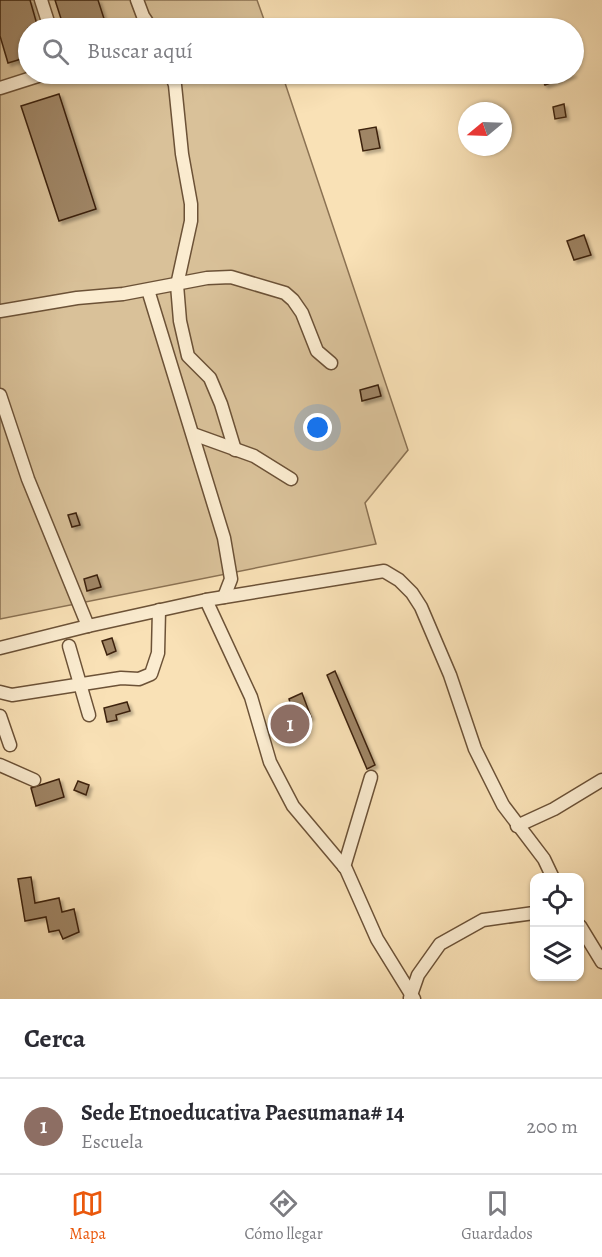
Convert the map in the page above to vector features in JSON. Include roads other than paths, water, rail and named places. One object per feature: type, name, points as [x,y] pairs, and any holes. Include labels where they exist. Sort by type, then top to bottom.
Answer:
[{"type":"street","points":[[41,0],[47,18]]},
{"type":"street","points":[[137,0],[144,18]]},
{"type":"street","points":[[0,88],[18,82]]},
{"type":"street","points":[[175,84],[182,154],[191,204],[191,221],[177,285],[180,321],[187,353],[210,378],[221,404],[235,450]]},
{"type":"street","points":[[0,310],[77,298],[123,294],[207,278],[231,277],[285,293],[302,313],[317,351],[331,363]]},
{"type":"street","points":[[148,290],[224,538],[231,579],[224,597]]},
{"type":"street","points":[[0,395],[28,479],[88,626]]},
{"type":"street","points":[[193,434],[254,456],[291,479]]},
{"type":"street","points":[[0,648],[206,600],[384,571],[399,580],[421,606],[450,675],[475,749],[503,805],[544,859],[551,873]]},
{"type":"street","points":[[206,600],[251,697],[270,762],[293,806],[344,867],[377,939],[412,997]]},
{"type":"street","points":[[0,692],[12,695],[121,678],[139,679],[151,674],[158,653],[159,610]]},
{"type":"street","points":[[69,646],[89,715]]},
{"type":"street","points":[[0,716],[10,745]]},
{"type":"street","points":[[0,765],[34,780]]},
{"type":"street","points":[[344,867],[371,777]]},
{"type":"street","points":[[517,826],[554,809],[602,780]]},
{"type":"street","points":[[412,997],[418,975],[440,944],[483,920],[530,914]]},
{"type":"street","points":[[580,927],[602,962]]},
{"type":"place","name":"Sede Etnoeducativa Paesumana# 14","points":[[290,724]]}]
